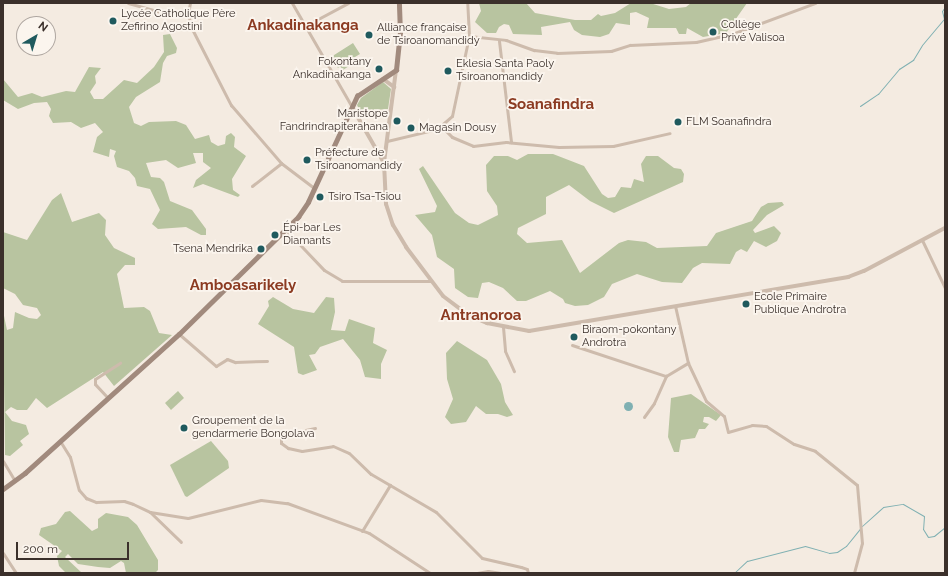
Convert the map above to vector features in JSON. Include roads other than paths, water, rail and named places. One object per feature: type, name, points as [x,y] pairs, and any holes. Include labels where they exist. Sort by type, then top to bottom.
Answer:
[{"type":"main road","points":[[3,489],[60,441],[179,334],[286,230],[308,202],[357,96],[396,70],[400,34],[399,3]]},
{"type":"street","points":[[128,3],[168,14],[188,13]]},
{"type":"street","points":[[190,3],[188,13],[191,27],[206,59],[231,105],[254,135],[281,163],[314,188]]},
{"type":"street","points":[[292,3],[384,164]]},
{"type":"street","points":[[305,26],[348,3]]},
{"type":"street","points":[[387,140],[442,126],[452,116],[469,36],[467,3]]},
{"type":"street","points":[[469,36],[506,40],[534,50],[557,53],[611,50],[630,45],[696,42],[725,35],[815,3]]},
{"type":"street","points":[[499,41],[511,142]]},
{"type":"street","points":[[396,70],[384,164],[386,204],[393,225],[443,296],[468,315],[503,327],[528,331],[848,277],[945,228]]},
{"type":"street","points":[[383,78],[394,87]]},
{"type":"street","points":[[442,126],[452,137],[473,146],[511,142],[564,147],[613,146],[670,133]]},
{"type":"street","points":[[252,186],[281,163]]},
{"type":"street","points":[[286,230],[324,270],[342,281],[432,281]]},
{"type":"street","points":[[922,240],[945,288]]},
{"type":"street","points":[[675,306],[688,363],[706,401],[724,416],[728,432],[752,425],[766,426],[794,444],[815,451],[857,485],[862,544],[854,573]]},
{"type":"street","points":[[503,327],[505,351],[514,371]]},
{"type":"street","points":[[179,334],[216,366],[227,359],[235,362],[267,361]]},
{"type":"street","points":[[572,345],[666,376]]},
{"type":"street","points":[[108,398],[95,384],[95,379],[120,363]]},
{"type":"street","points":[[644,417],[654,403],[666,376],[688,363]]},
{"type":"street","points":[[314,428],[286,434],[281,438],[282,443],[288,448],[302,451],[334,446],[349,453],[371,474],[436,512],[482,558],[521,567],[527,569],[528,573]]},
{"type":"street","points":[[60,441],[70,457],[79,490],[86,498],[96,502],[124,501],[150,512],[188,518],[262,500],[278,501],[316,512],[362,531],[401,552],[430,573]]},
{"type":"street","points":[[3,461],[14,481]]},
{"type":"street","points":[[362,531],[390,485]]},
{"type":"street","points":[[150,512],[181,542]]},
{"type":"street","points":[[3,553],[16,573]]},
{"type":"street","points":[[477,573],[488,571],[501,573]]},
{"type":"water","points":[[626,402],[630,402],[632,406],[630,410],[626,410],[624,408],[624,404]]},
{"type":"waterway","points":[[860,106],[878,94],[899,69],[913,60],[922,45],[944,19],[942,11],[945,7]]},
{"type":"waterway","points":[[862,526],[883,507],[903,504],[924,516],[923,529],[928,537],[934,536],[945,527]]},
{"type":"waterway","points":[[734,573],[747,561],[805,546],[829,553],[837,552],[846,546],[860,529]]},
{"type":"place","name":"Lycée Catholique Père Zefirino Agostini","points":[[113,21]]},
{"type":"place","name":"Collège Privé Valisoa","points":[[713,32]]},
{"type":"place","name":"Alliance française de Tsiroanomandidy","points":[[369,35]]},
{"type":"place","name":"Fokontany Ankadinakanga","points":[[379,69]]},
{"type":"place","name":"Eklesia Santa Paoly Tsiroanomandidy","points":[[448,71]]},
{"type":"place","name":"Maristope Fandrindrapiterahana","points":[[397,121]]},
{"type":"place","name":"FLM Soanafindra","points":[[678,122]]},
{"type":"place","name":"Magasin Dousy","points":[[411,128]]},
{"type":"place","name":"Préfecture de Tsiroanomandidy","points":[[307,160]]},
{"type":"place","name":"Tsiro Tsa-Tsiou","points":[[320,197]]},
{"type":"place","name":"Épi-bar Les Diamants","points":[[275,235]]},
{"type":"place","name":"Tsena Mendrika","points":[[261,249]]},
{"type":"place","name":"Ecole Primaire Publique Androtra","points":[[746,304]]},
{"type":"place","name":"Biraom-pokontany Androtra","points":[[574,337]]},
{"type":"place","name":"Groupement de la gendarmerie Bongolava","points":[[184,428]]},
{"type":"district","name":"Ankadinakanga","points":[[303,26]]},
{"type":"district","name":"Soanafindra","points":[[551,105]]},
{"type":"district","name":"Amboasarikely","points":[[243,286]]},
{"type":"district","name":"Antranoroa","points":[[481,316]]}]
